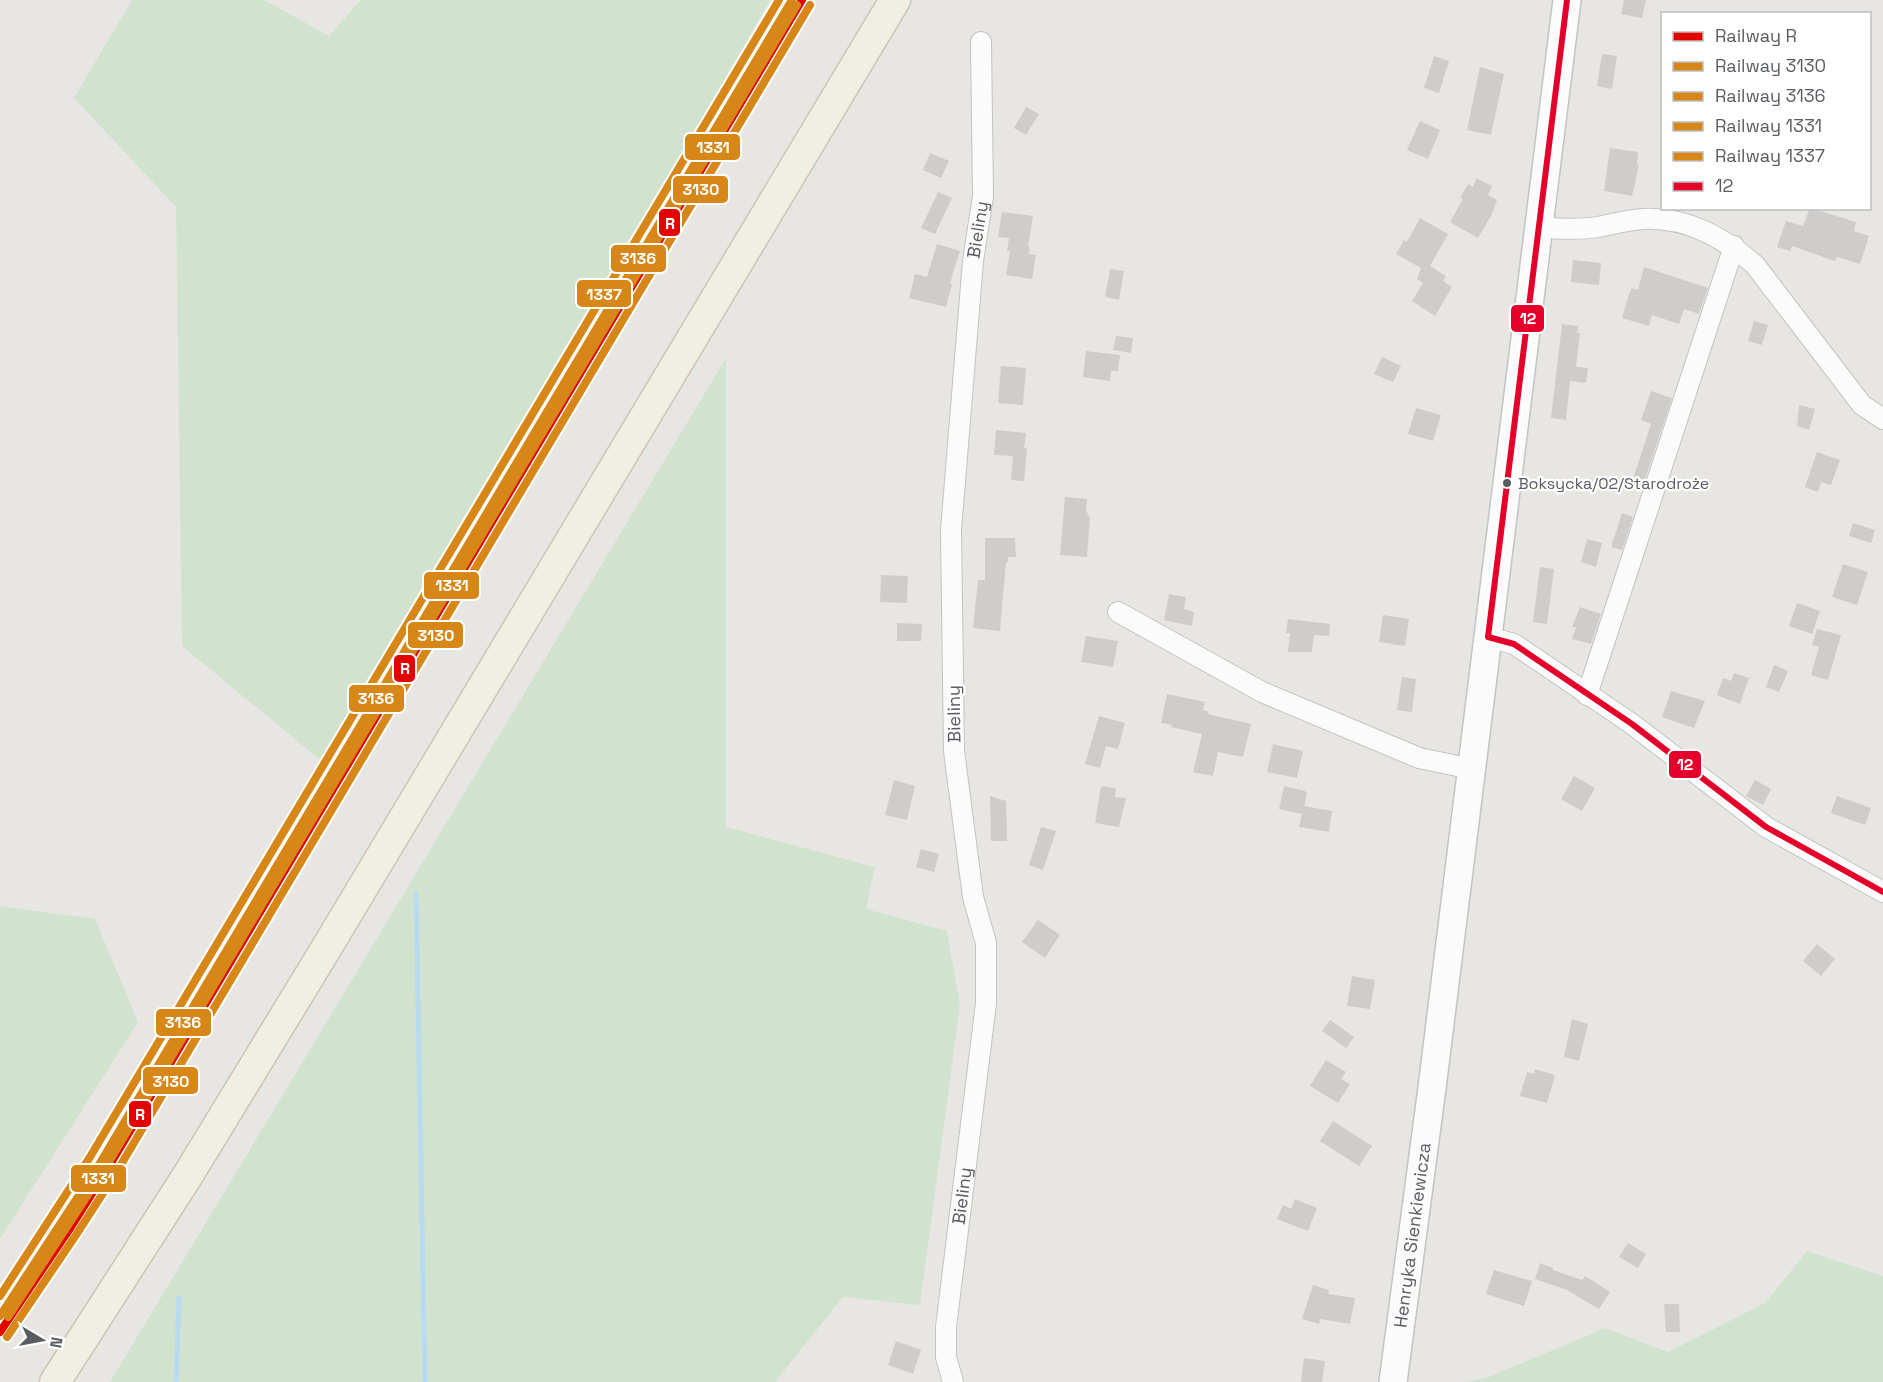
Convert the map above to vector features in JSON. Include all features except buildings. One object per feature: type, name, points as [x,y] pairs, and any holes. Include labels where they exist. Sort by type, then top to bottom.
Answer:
[{"type":"main road","points":[[55,1382],[170,1205],[287,1013],[895,0]]},
{"type":"main road","name":"Henryka Sienkiewicza","points":[[1393,1382],[1432,1088],[1567,0]]},
{"type":"street","name":"Bieliny","points":[[953,1382],[946,1357],[946,1327],[986,1003],[986,943],[973,897],[954,751],[951,530],[973,261],[983,196],[981,42]]},
{"type":"street","points":[[1538,227],[1562,229],[1596,227],[1644,219],[1677,221],[1709,232],[1734,246],[1755,265],[1862,405],[1883,419]]},
{"type":"street","points":[[1587,695],[1734,246]]},
{"type":"street","points":[[1118,612],[1262,692],[1419,758],[1472,769]]},
{"type":"street","points":[[1488,637],[1514,644],[1632,724],[1766,827],[1883,892]]},
{"type":"green space","points":[[132,0],[264,0],[329,36],[361,0],[770,0],[330,768],[182,646],[176,207],[74,98]]},
{"type":"green space","points":[[726,358],[726,827],[875,867],[866,909],[947,931],[960,1005],[920,1305],[843,1297],[775,1382],[110,1382]]},
{"type":"green space","points":[[0,906],[95,919],[138,1022],[0,1239]]},
{"type":"green space","points":[[1807,1251],[1883,1276],[1883,1382],[1466,1382],[1489,1377],[1605,1328],[1668,1352],[1765,1303]]},
{"type":"waterway","points":[[416,895],[425,1382]]},
{"type":"waterway","points":[[176,1382],[179,1298]]},
{"type":"rail line","name":"1337","points":[[0,1296],[90,1157],[779,0]]},
{"type":"rail line","name":"3136","points":[[0,1316],[100,1163],[792,0]]},
{"type":"rail line","name":"R","points":[[0,1332],[108,1168],[802,0]]},
{"type":"rail line","name":"1331","points":[[8,1317],[106,1167],[797,5]]},
{"type":"rail line","name":"3130","points":[[7,1337],[116,1173],[810,5]]},
{"type":"transit line","name":"12","points":[[1488,637],[1567,0]]},
{"type":"transit line","name":"12","points":[[1488,637],[1514,644],[1632,724],[1766,827],[1883,892]]},
{"type":"place","name":"Boksycka/02/Starodroże","points":[[1507,483]]}]
